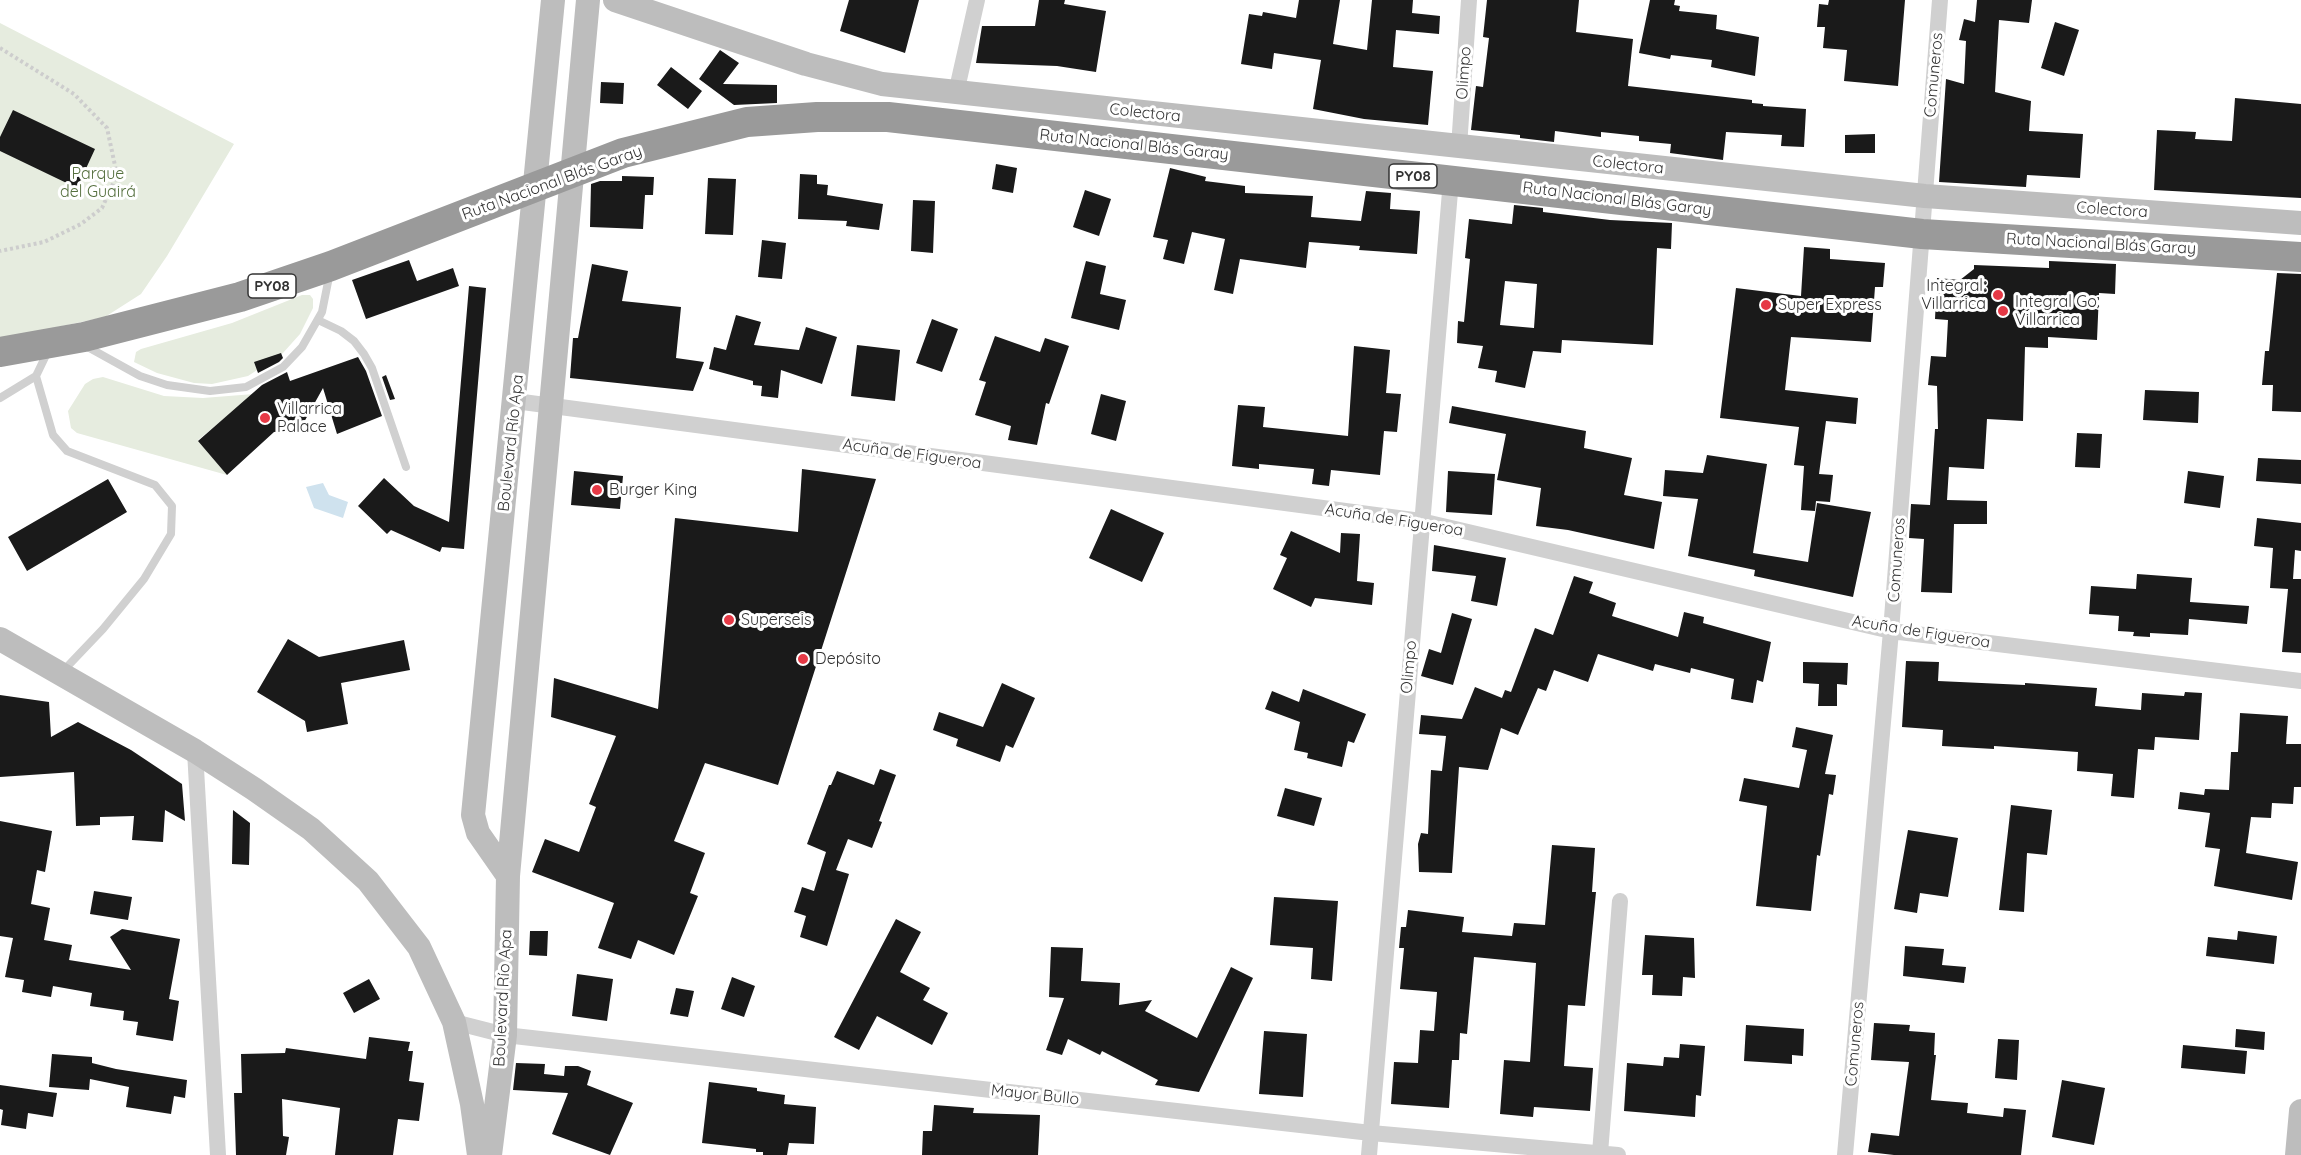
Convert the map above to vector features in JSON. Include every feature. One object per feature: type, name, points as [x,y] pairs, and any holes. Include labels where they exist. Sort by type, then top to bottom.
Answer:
[{"type":"highway","name":"Ruta Nacional Blás Garay","points":[[0,352],[63,341],[228,300],[331,266],[622,153],[747,122],[817,117],[888,117],[1922,234],[2301,256]]},
{"type":"main road","name":"Boulevard Río Apa","points":[[508,876],[478,833],[473,815],[553,0]]},
{"type":"main road","name":"Boulevard Río Apa","points":[[490,1155],[505,1035],[508,876],[588,0]]},
{"type":"main road","name":"Colectora","points":[[615,0],[806,64],[882,84],[1925,196],[2301,223]]},
{"type":"main road","points":[[0,639],[195,751],[311,829],[368,881],[419,947],[453,1022],[472,1104],[479,1155]]},
{"type":"main road","points":[[2297,1155],[2301,1112]]},
{"type":"street","points":[[956,93],[977,0]]},
{"type":"street","name":"Olimpo","points":[[1459,147],[1469,0]]},
{"type":"street","name":"Comuneros","points":[[1845,1155],[1891,631],[1940,0]]},
{"type":"street","name":"Olimpo","points":[[1369,1155],[1451,180]]},
{"type":"street","name":"Acuña de Figueroa","points":[[515,401],[1421,521],[1891,631],[2301,681]]},
{"type":"street","points":[[195,751],[218,1155]]},
{"type":"street","points":[[1600,1154],[1620,901]]},
{"type":"street","name":"Mayor Bullo","points":[[453,1022],[505,1035],[1371,1134],[1618,1155]]},
{"type":"lane","points":[[0,398],[36,376],[63,341],[166,386],[210,391],[228,391],[246,387],[283,367],[302,348],[318,320],[326,295],[331,266]]},
{"type":"lane","points":[[318,320],[341,331],[354,341],[364,354],[372,368],[406,467]]},
{"type":"lane","points":[[36,376],[53,435],[67,451],[155,485],[172,506],[171,534],[144,579],[103,629],[61,674]]},
{"type":"path","points":[[0,48],[74,94],[107,128],[117,176],[102,208],[81,224],[44,243],[0,251]]},
{"type":"green space","name":"Parque del Guairá","points":[[0,23],[234,144],[167,256],[141,294],[105,317],[0,339]]},
{"type":"green space","points":[[302,295],[310,295],[313,299],[313,308],[300,334],[283,353],[248,376],[212,384],[194,383],[157,373],[134,362],[136,352],[141,349],[232,323]]},
{"type":"green space","points":[[103,377],[164,396],[203,398],[254,394],[198,440],[227,475],[77,433],[71,428],[68,411],[85,384]]},
{"type":"water","points":[[323,483],[329,495],[348,502],[343,518],[314,508],[306,487]]},
{"type":"building","points":[[849,0],[919,0],[905,53],[840,31]]},
{"type":"building","points":[[1039,0],[1065,0],[1064,4],[1106,11],[1096,72],[1057,66],[976,63],[982,26],[1035,26]]},
{"type":"building","points":[[1299,0],[1340,0],[1333,44],[1367,50],[1372,0],[1413,0],[1412,13],[1440,16],[1439,34],[1396,30],[1393,67],[1433,71],[1428,125],[1364,119],[1313,109],[1321,60],[1274,53],[1272,69],[1241,64],[1249,14],[1262,16],[1263,12],[1296,18]]},
{"type":"building","points":[[1487,0],[1579,0],[1576,32],[1633,39],[1628,86],[1752,100],[1752,103],[1763,104],[1763,106],[1806,109],[1804,147],[1781,146],[1782,135],[1726,132],[1723,160],[1670,153],[1671,144],[1639,141],[1639,136],[1601,132],[1601,137],[1555,131],[1554,142],[1520,138],[1520,135],[1471,130],[1476,86],[1483,87],[1489,38],[1483,37]]},
{"type":"building","points":[[1650,0],[1675,0],[1674,5],[1680,6],[1679,11],[1717,15],[1716,29],[1759,37],[1755,76],[1711,67],[1712,60],[1671,55],[1670,59],[1639,53]]},
{"type":"building","points":[[1829,0],[1905,0],[1898,86],[1844,81],[1847,50],[1823,48],[1825,27],[1817,27],[1819,4],[1828,5]]},
{"type":"building","points":[[1977,0],[2032,0],[2029,23],[1999,20],[1995,92],[2031,101],[2029,131],[2083,134],[2080,178],[2027,175],[2026,187],[1939,182],[1946,79],[1964,84],[1966,41],[1959,40],[1964,19],[1975,22]]},
{"type":"building","points":[[2055,22],[2079,30],[2064,76],[2041,68]]},
{"type":"building","points":[[720,50],[739,63],[723,84],[777,85],[777,103],[734,105],[699,79]]},
{"type":"building","points":[[671,67],[702,91],[688,109],[657,85]]},
{"type":"building","points":[[601,82],[624,83],[623,104],[600,103]]},
{"type":"building","points":[[2235,98],[2301,104],[2301,198],[2154,190],[2157,130],[2196,132],[2195,139],[2232,141]]},
{"type":"building","points":[[13,110],[95,149],[77,188],[0,151],[0,137]]},
{"type":"building","points":[[1875,134],[1875,153],[1845,153],[1845,135]]},
{"type":"building","points":[[996,164],[1017,168],[1013,193],[992,189]]},
{"type":"building","points":[[1170,168],[1206,177],[1205,181],[1245,186],[1245,193],[1313,196],[1311,217],[1361,221],[1366,191],[1391,193],[1390,209],[1420,211],[1417,254],[1359,250],[1360,246],[1309,242],[1306,268],[1240,259],[1233,294],[1214,290],[1225,239],[1192,232],[1184,264],[1163,259],[1168,240],[1153,237]]},
{"type":"building","points":[[800,174],[817,175],[817,184],[828,185],[827,195],[883,204],[879,230],[846,226],[847,221],[798,219]]},
{"type":"building","points":[[622,176],[654,177],[653,195],[645,195],[643,229],[590,227],[591,184],[600,181],[622,181]]},
{"type":"building","points":[[708,178],[736,179],[733,235],[705,234]]},
{"type":"building","points":[[1085,190],[1111,199],[1099,236],[1073,227]]},
{"type":"building","points":[[913,200],[935,201],[933,253],[911,251]]},
{"type":"building","points":[[1514,205],[1543,208],[1543,212],[1610,220],[1672,223],[1671,249],[1657,248],[1653,345],[1562,340],[1561,353],[1533,351],[1525,388],[1495,382],[1497,371],[1478,368],[1483,346],[1457,343],[1458,321],[1464,322],[1470,259],[1465,258],[1469,219],[1512,224]],"holes":[[[1505,281],[1537,284],[1534,328],[1500,325]]]},
{"type":"building","points":[[762,240],[786,243],[782,279],[758,277]]},
{"type":"building","points":[[1804,247],[1830,249],[1830,259],[1885,263],[1883,287],[1875,287],[1871,342],[1791,337],[1785,390],[1858,398],[1856,424],[1826,421],[1819,474],[1833,475],[1830,502],[1816,501],[1815,511],[1801,510],[1804,466],[1794,465],[1799,427],[1720,418],[1736,288],[1801,296]]},
{"type":"building","points":[[409,260],[417,281],[453,268],[459,286],[366,319],[352,280]]},
{"type":"building","points":[[1086,261],[1106,266],[1100,294],[1126,300],[1119,330],[1071,318]]},
{"type":"building","points":[[2049,261],[2116,264],[2115,294],[2099,293],[2097,340],[2048,337],[2048,348],[2025,347],[2023,421],[1987,419],[1984,469],[1949,467],[1947,500],[1987,501],[1987,524],[1954,524],[1952,593],[1921,592],[1924,539],[1909,538],[1911,504],[1930,505],[1935,429],[1938,429],[1937,386],[1928,385],[1931,356],[1946,357],[1948,320],[1935,319],[1937,278],[1960,280],[1974,269],[1974,265],[2049,268]]},
{"type":"building","points":[[592,264],[628,271],[622,301],[681,307],[676,358],[704,362],[693,391],[570,378],[573,338],[578,338]]},
{"type":"building","points":[[2277,273],[2301,274],[2301,412],[2272,411],[2273,385],[2262,385],[2265,351],[2269,351]]},
{"type":"building","points":[[469,286],[486,288],[464,549],[442,547],[440,552],[391,530],[387,534],[358,506],[384,478],[414,506],[449,522]]},
{"type":"building","points":[[736,315],[761,322],[754,345],[799,350],[806,327],[837,337],[822,384],[781,370],[778,398],[761,396],[762,386],[753,385],[753,381],[709,369],[714,347],[726,350]]},
{"type":"building","points":[[932,319],[958,329],[942,372],[916,363]]},
{"type":"building","points":[[995,336],[1040,352],[1045,338],[1069,346],[1049,404],[1046,403],[1037,445],[1008,440],[1011,426],[975,415],[986,382],[979,380]]},
{"type":"building","points":[[857,345],[900,350],[895,401],[851,396]]},
{"type":"building","points":[[1354,346],[1390,350],[1386,393],[1401,394],[1397,432],[1384,431],[1380,475],[1331,470],[1329,486],[1312,484],[1314,469],[1259,464],[1259,469],[1232,466],[1238,405],[1265,407],[1263,427],[1348,436]]},
{"type":"building","points":[[281,353],[283,358],[279,362],[258,373],[254,362]]},
{"type":"building","name":"Villarrica Palace","points":[[358,357],[366,371],[382,416],[337,434],[323,388],[303,424],[295,430],[274,432],[227,475],[198,441],[262,385],[287,372],[290,381]]},
{"type":"building","points":[[386,375],[395,399],[390,400],[382,377]]},
{"type":"building","points":[[2145,390],[2199,392],[2198,423],[2143,420]]},
{"type":"building","points":[[1101,394],[1126,401],[1116,441],[1091,434]]},
{"type":"building","points":[[1452,406],[1586,431],[1584,448],[1632,458],[1624,495],[1662,502],[1654,549],[1568,530],[1536,526],[1541,488],[1497,480],[1506,434],[1449,423]]},
{"type":"building","points":[[2077,433],[2102,434],[2100,468],[2075,467]]},
{"type":"building","points":[[1707,455],[1767,464],[1753,553],[1808,562],[1817,503],[1871,512],[1853,597],[1754,576],[1755,570],[1688,556],[1698,499],[1663,496],[1665,470],[1703,473]]},
{"type":"building","points":[[2258,458],[2301,460],[2301,484],[2256,481]]},
{"type":"building","points":[[802,469],[876,479],[778,785],[705,763],[674,841],[705,853],[690,893],[698,896],[674,955],[638,940],[631,959],[598,948],[614,903],[532,872],[545,839],[579,852],[596,807],[589,804],[616,736],[551,717],[554,678],[658,709],[675,518],[798,532]]},
{"type":"building","name":"Burger King","points":[[574,471],[623,476],[620,509],[571,505]]},
{"type":"building","points":[[1448,471],[1495,474],[1492,515],[1446,512]]},
{"type":"building","points":[[2188,471],[2224,476],[2220,508],[2184,503]]},
{"type":"building","points":[[108,479],[127,512],[27,571],[8,537]]},
{"type":"building","points":[[1111,509],[1164,533],[1142,582],[1089,558]]},
{"type":"building","points":[[2257,518],[2301,523],[2301,551],[2295,550],[2293,579],[2301,579],[2301,653],[2282,652],[2288,589],[2270,588],[2273,548],[2254,546]]},
{"type":"building","points":[[1291,531],[1340,553],[1341,533],[1360,534],[1357,581],[1374,583],[1372,605],[1315,598],[1311,607],[1273,589],[1287,558],[1280,555]]},
{"type":"building","points":[[1434,545],[1506,558],[1497,606],[1471,601],[1476,576],[1432,571]]},
{"type":"building","points":[[2137,574],[2192,578],[2190,602],[2249,606],[2247,624],[2189,619],[2188,635],[2150,633],[2150,637],[2133,636],[2134,632],[2118,631],[2119,616],[2089,614],[2091,586],[2136,589]]},
{"type":"building","points":[[1574,576],[1593,582],[1589,593],[1616,603],[1612,616],[1678,637],[1684,612],[1704,617],[1703,623],[1771,642],[1763,682],[1757,680],[1753,703],[1731,699],[1734,679],[1691,668],[1690,673],[1655,664],[1653,671],[1598,654],[1588,682],[1554,670],[1546,691],[1538,688],[1518,735],[1501,728],[1488,770],[1459,767],[1452,873],[1419,872],[1418,844],[1421,833],[1428,834],[1431,770],[1442,771],[1446,736],[1419,734],[1421,715],[1462,719],[1475,687],[1502,698],[1505,690],[1511,692],[1535,628],[1553,635]]},
{"type":"building","points":[[1452,613],[1472,619],[1453,685],[1421,676],[1429,649],[1441,653]]},
{"type":"building","points":[[288,639],[319,657],[404,640],[410,670],[341,683],[348,724],[307,732],[305,721],[257,692]]},
{"type":"building","points":[[1906,661],[1939,662],[1938,681],[2025,685],[2025,683],[2097,688],[2095,706],[2141,710],[2142,693],[2184,696],[2185,692],[2202,693],[2199,740],[2155,737],[2154,750],[2138,749],[2134,798],[2111,796],[2113,774],[2077,771],[2078,752],[1994,746],[1994,749],[1942,746],[1943,730],[1902,727]]},
{"type":"building","points":[[1803,662],[1848,663],[1847,685],[1837,684],[1837,706],[1818,706],[1819,684],[1803,683]]},
{"type":"building","points":[[1002,683],[1035,698],[1013,748],[1006,745],[1000,762],[956,746],[958,739],[933,730],[939,712],[983,727]]},
{"type":"building","points":[[1303,689],[1366,714],[1354,743],[1348,741],[1342,767],[1307,758],[1308,753],[1294,750],[1300,722],[1265,709],[1272,691],[1299,702]]},
{"type":"building","points":[[0,695],[49,702],[51,737],[78,722],[131,750],[182,784],[185,821],[165,810],[163,842],[132,840],[134,816],[100,817],[100,825],[76,826],[74,772],[0,777]]},
{"type":"building","points":[[2240,713],[2288,716],[2286,744],[2301,744],[2301,787],[2294,787],[2293,804],[2272,803],[2271,818],[2251,817],[2246,853],[2298,862],[2292,900],[2214,886],[2220,849],[2205,847],[2210,813],[2178,809],[2180,792],[2204,795],[2205,789],[2229,790],[2231,752],[2238,752]]},
{"type":"building","points":[[1796,727],[1833,735],[1825,774],[1836,775],[1833,795],[1829,794],[1820,856],[1817,855],[1811,911],[1756,906],[1767,806],[1739,801],[1744,778],[1799,788],[1807,750],[1792,747]]},
{"type":"building","points":[[880,769],[896,775],[879,821],[882,822],[872,848],[848,839],[836,870],[849,874],[827,946],[800,937],[806,916],[794,912],[802,887],[814,891],[826,852],[807,844],[829,785],[837,771],[874,785]]},
{"type":"building","points":[[1285,788],[1322,798],[1314,826],[1277,816]]},
{"type":"building","points":[[2011,805],[2052,810],[2047,855],[2027,853],[2024,912],[1999,910]]},
{"type":"building","points":[[233,810],[250,823],[249,865],[232,864]]},
{"type":"building","points":[[0,821],[52,831],[45,872],[37,870],[31,904],[50,908],[44,940],[72,945],[69,960],[131,970],[110,937],[122,929],[180,939],[169,999],[179,1001],[173,1041],[136,1035],[138,1022],[123,1020],[124,1011],[90,1006],[92,993],[53,986],[51,997],[22,992],[24,980],[5,977],[13,938],[0,936]]},
{"type":"building","points":[[1908,830],[1958,838],[1948,897],[1920,893],[1917,913],[1894,909]]},
{"type":"building","points":[[1552,845],[1595,848],[1592,892],[1596,892],[1585,1006],[1568,1005],[1564,1066],[1593,1068],[1590,1111],[1534,1107],[1533,1117],[1500,1114],[1504,1060],[1530,1062],[1536,963],[1474,957],[1467,1034],[1460,1033],[1459,1060],[1452,1060],[1449,1108],[1391,1104],[1394,1062],[1418,1063],[1420,1030],[1434,1031],[1437,992],[1400,989],[1404,948],[1399,948],[1401,927],[1406,927],[1408,910],[1464,917],[1462,932],[1512,936],[1514,923],[1545,925]]},
{"type":"building","points":[[94,891],[132,897],[128,920],[90,914]]},
{"type":"building","points":[[1274,897],[1338,901],[1332,981],[1311,979],[1313,948],[1270,945]]},
{"type":"building","points":[[896,919],[921,932],[900,972],[930,988],[923,1000],[948,1013],[932,1045],[877,1016],[859,1050],[834,1037]]},
{"type":"building","points":[[530,931],[548,931],[547,956],[529,955]]},
{"type":"building","points":[[2238,931],[2277,936],[2274,964],[2206,956],[2208,937],[2237,940]]},
{"type":"building","points":[[1645,935],[1694,938],[1695,978],[1683,977],[1682,996],[1652,995],[1653,975],[1642,975]]},
{"type":"building","points":[[1905,946],[1944,949],[1942,965],[1966,967],[1964,983],[1903,976]]},
{"type":"building","points":[[1051,947],[1083,948],[1081,981],[1120,983],[1119,1005],[1152,1000],[1145,1011],[1197,1038],[1231,967],[1253,978],[1199,1092],[1155,1085],[1158,1080],[1102,1051],[1100,1055],[1068,1039],[1062,1055],[1046,1050],[1064,998],[1049,997]]},
{"type":"building","points":[[577,974],[613,979],[607,1021],[572,1016]]},
{"type":"building","points":[[732,977],[755,986],[744,1017],[721,1009]]},
{"type":"building","points":[[369,979],[380,999],[354,1013],[343,993]]},
{"type":"building","points":[[676,988],[694,991],[688,1017],[670,1014]]},
{"type":"building","points":[[1874,1023],[1910,1025],[1909,1031],[1935,1033],[1934,1055],[1936,1055],[1931,1100],[1968,1103],[1967,1113],[2003,1117],[2004,1108],[2026,1110],[2021,1155],[1894,1155],[1868,1152],[1871,1133],[1899,1136],[1909,1062],[1871,1060]]},
{"type":"building","points":[[1746,1025],[1804,1029],[1803,1056],[1792,1055],[1792,1064],[1744,1061]]},
{"type":"building","points":[[2236,1029],[2265,1032],[2264,1050],[2235,1047]]},
{"type":"building","points":[[1264,1031],[1307,1034],[1303,1097],[1259,1094]]},
{"type":"building","points":[[369,1037],[410,1042],[408,1051],[413,1051],[409,1081],[424,1083],[419,1121],[398,1119],[393,1155],[335,1155],[340,1108],[282,1099],[283,1136],[289,1137],[286,1155],[236,1155],[234,1093],[242,1093],[241,1054],[285,1053],[286,1048],[366,1059]]},
{"type":"building","points":[[1998,1039],[2019,1040],[2017,1080],[1995,1078]]},
{"type":"building","points":[[1680,1044],[1705,1046],[1701,1096],[1696,1095],[1695,1117],[1624,1111],[1627,1063],[1663,1066],[1664,1057],[1679,1058]]},
{"type":"building","points":[[2183,1045],[2247,1051],[2245,1074],[2181,1068]]},
{"type":"building","points":[[52,1054],[92,1057],[92,1063],[116,1069],[187,1080],[185,1098],[174,1096],[171,1114],[126,1107],[129,1087],[90,1079],[89,1090],[49,1087]]},
{"type":"building","points":[[516,1063],[545,1064],[544,1074],[564,1076],[565,1066],[578,1066],[591,1071],[587,1085],[633,1103],[610,1155],[552,1134],[568,1093],[513,1090]]},
{"type":"building","points":[[2062,1080],[2105,1088],[2094,1145],[2052,1137]]},
{"type":"building","points":[[709,1082],[757,1088],[757,1091],[785,1095],[784,1104],[816,1107],[814,1144],[789,1143],[787,1155],[763,1155],[763,1152],[756,1152],[756,1149],[702,1143]]},
{"type":"building","points":[[0,1085],[57,1093],[53,1117],[28,1113],[26,1129],[1,1125],[3,1110],[0,1109]]},
{"type":"building","points":[[934,1105],[974,1108],[973,1113],[1040,1115],[1038,1155],[922,1155],[923,1131],[932,1131]]},
{"type":"place","name":"Integral: Villarrica","points":[[1998,295]]},
{"type":"place","name":"Super Express","points":[[1766,305]]},
{"type":"place","name":"Integral Go: Villarrica","points":[[2003,311]]},
{"type":"place","name":"Villarrica Palace","points":[[265,418]]},
{"type":"place","name":"Burger King","points":[[597,490]]},
{"type":"place","name":"Superseis","points":[[729,620]]},
{"type":"place","name":"Depósito","points":[[803,659]]}]
